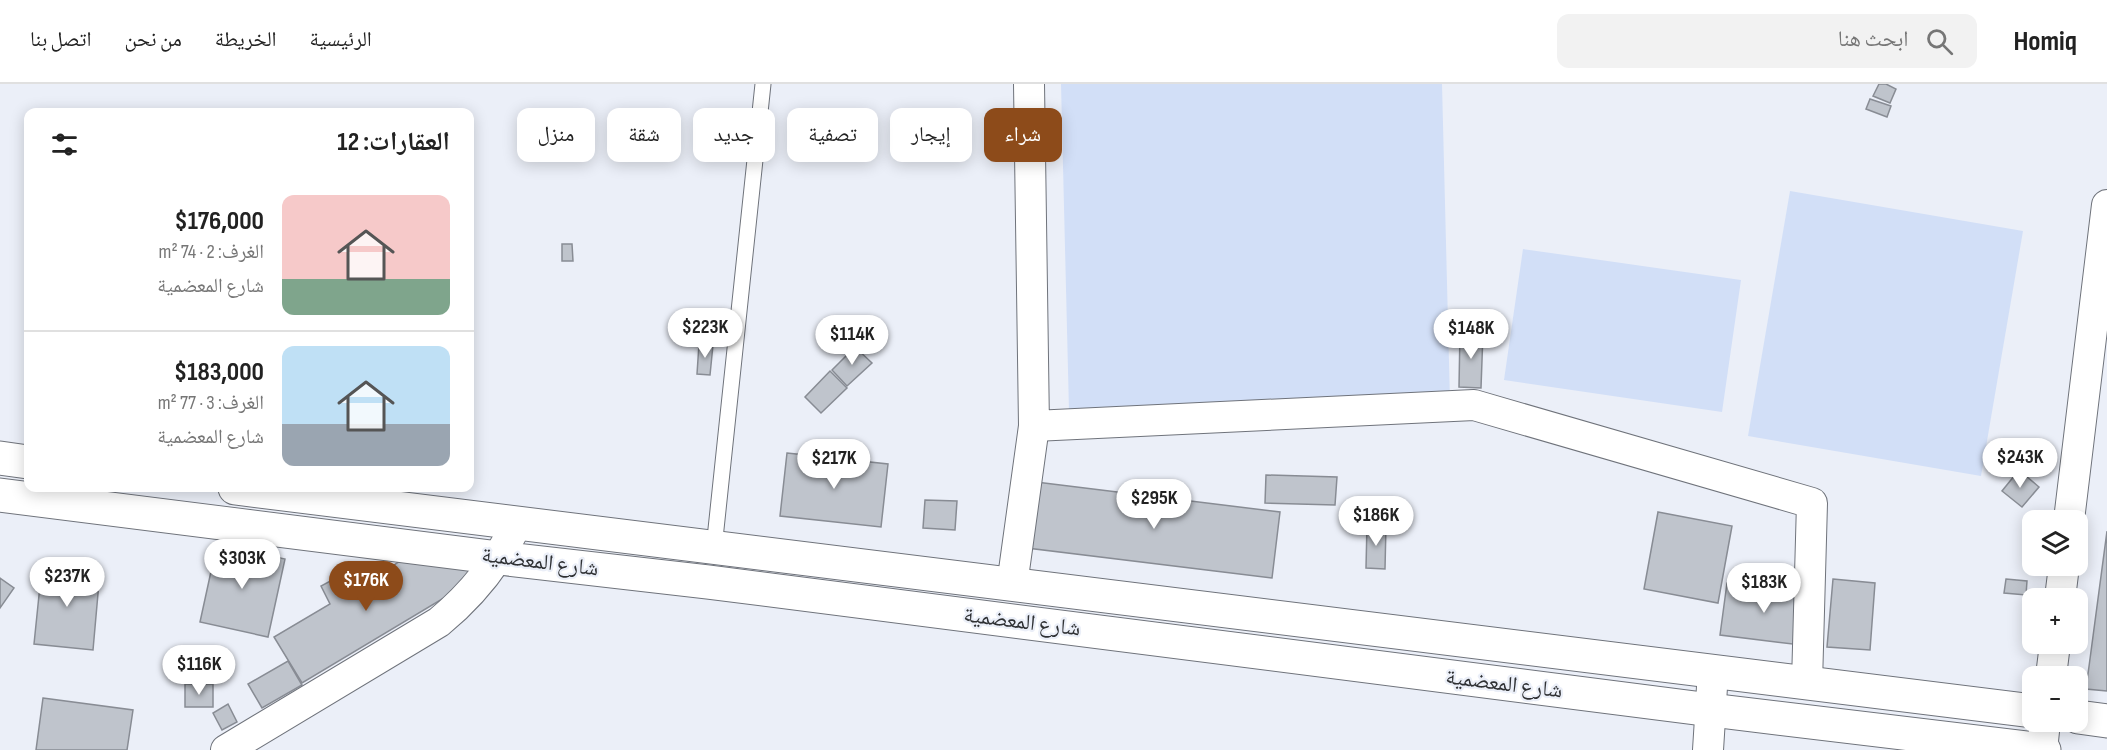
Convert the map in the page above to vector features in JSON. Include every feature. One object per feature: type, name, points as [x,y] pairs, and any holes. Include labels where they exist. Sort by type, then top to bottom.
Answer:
[{"type":"main road","points":[[0,458],[24,461]]},
{"type":"main road","name":"شارع المعضمية","points":[[267,492],[2022,710]]},
{"type":"main road","name":"شارع المعضمية","points":[[0,495],[2043,750]]},
{"type":"main road","points":[[1367,666],[1371,629]]},
{"type":"main road","points":[[2088,718],[2107,721]]},
{"type":"street","points":[[1012,585],[1034,426],[1029,84]]},
{"type":"street","points":[[2071,510],[2103,296],[2107,205]]},
{"type":"street","points":[[1034,426],[1474,405],[1812,503],[1807,683]]},
{"type":"street","points":[[226,750],[439,622],[468,596],[499,558],[517,523]]},
{"type":"street","points":[[1708,750],[1713,671]]},
{"type":"street","points":[[2043,750],[2044,732]]},
{"type":"lane","points":[[714,548],[763,84]]},
{"type":"shaded area","points":[[1061,84],[1442,84],[1450,402],[1069,411]]},
{"type":"shaded area","points":[[1790,191],[2023,231],[1981,476],[1748,436]]},
{"type":"shaded area","points":[[1523,249],[1741,280],[1722,412],[1504,380]]},
{"type":"building","points":[[1879,84],[1886,84],[1896,89],[1890,103],[1873,96]]},
{"type":"building","points":[[1870,99],[1891,106],[1887,117],[1866,109]]},
{"type":"building","points":[[562,244],[572,244],[573,261],[562,261]]},
{"type":"building","points":[[1460,332],[1483,333],[1481,388],[1459,387]]},
{"type":"building","points":[[699,344],[713,345],[710,375],[697,374]]},
{"type":"building","points":[[855,347],[872,363],[847,386],[832,370]]},
{"type":"building","points":[[830,371],[847,388],[821,413],[805,397]]},
{"type":"building","points":[[787,453],[888,464],[881,527],[780,516]]},
{"type":"building","points":[[2019,470],[2039,487],[2022,507],[2002,491]]},
{"type":"building","points":[[1266,475],[1337,477],[1335,505],[1265,503]]},
{"type":"building","points":[[1036,482],[1280,512],[1272,578],[1027,548]]},
{"type":"building","points":[[925,500],[957,501],[955,530],[923,528]]},
{"type":"building","points":[[1658,512],[1732,526],[1718,603],[1644,589]]},
{"type":"building","points":[[1367,525],[1386,525],[1385,569],[1366,568]]},
{"type":"building","points":[[2107,531],[2107,691],[2088,689],[2088,674]]},
{"type":"building","points":[[217,544],[285,559],[268,637],[200,622]]},
{"type":"building","points":[[403,559],[466,567],[474,580],[302,683],[274,637],[330,604],[321,586],[360,565],[368,582]]},
{"type":"building","points":[[42,566],[100,571],[93,650],[34,644]]},
{"type":"building","points":[[0,578],[14,588],[0,608]]},
{"type":"building","points":[[1833,579],[1875,583],[1870,650],[1827,647]]},
{"type":"building","points":[[2006,579],[2027,581],[2026,588],[2022,588],[2022,595],[2004,593]]},
{"type":"building","points":[[1727,583],[1807,592],[1801,645],[1720,635]]},
{"type":"building","points":[[288,661],[302,685],[262,708],[248,684]]},
{"type":"building","points":[[185,684],[213,684],[213,707],[185,707]]},
{"type":"building","points":[[43,698],[133,710],[127,750],[36,750]]},
{"type":"building","points":[[228,704],[237,722],[222,730],[213,713]]}]
